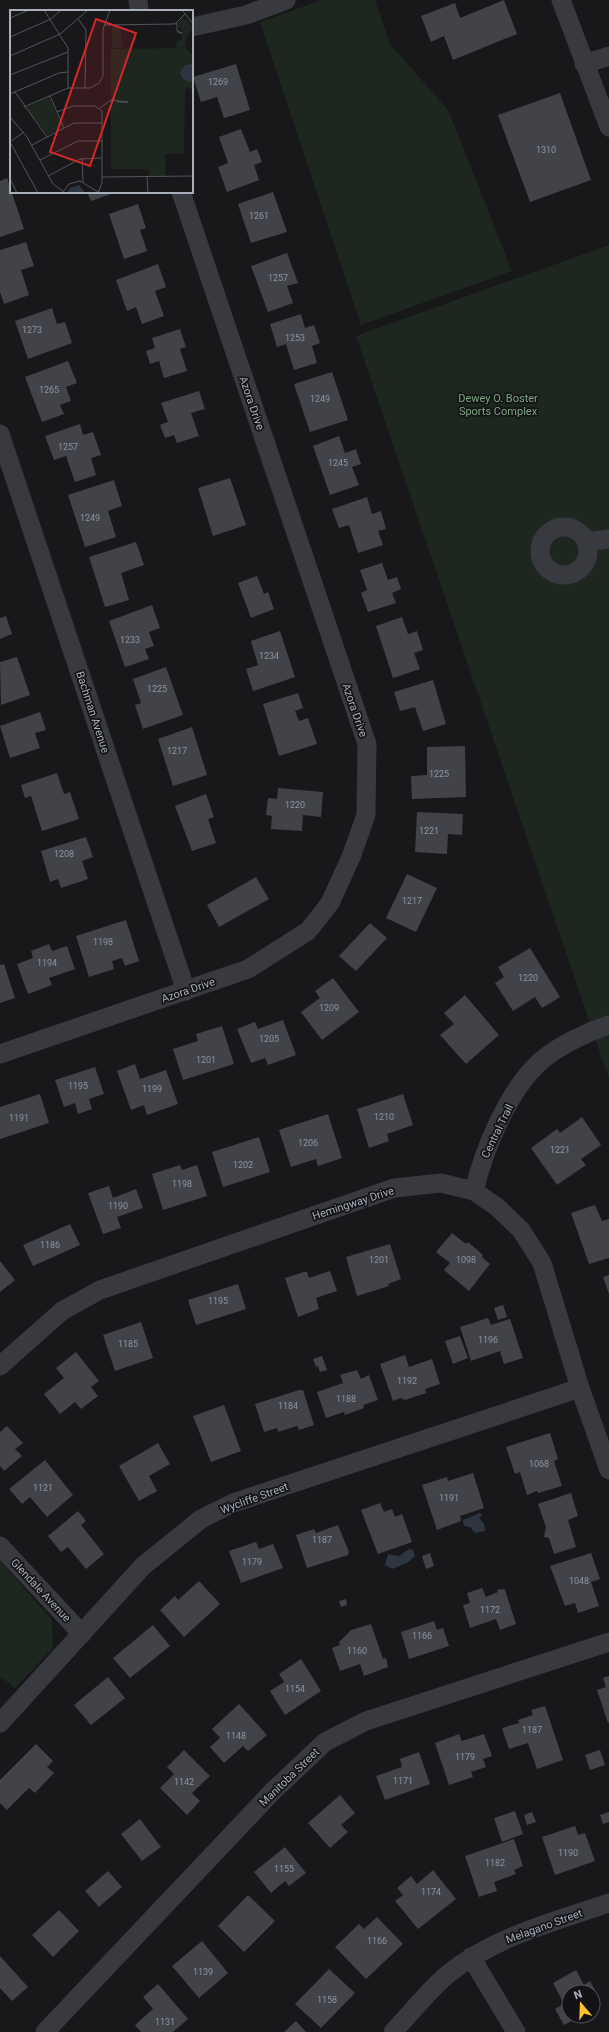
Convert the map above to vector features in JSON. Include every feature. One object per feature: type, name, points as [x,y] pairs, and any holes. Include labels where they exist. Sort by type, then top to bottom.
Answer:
[{"type":"street","points":[[138,0],[140,10]]},
{"type":"street","points":[[193,27],[246,15],[286,0]]},
{"type":"street","points":[[561,0],[609,127]]},
{"type":"street","points":[[584,64],[609,56]]},
{"type":"street","name":"Azora Drive","points":[[0,1054],[248,969],[308,931],[330,903],[351,857],[366,815],[367,744],[181,193]]},
{"type":"street","name":"Bachman Avenue","points":[[0,434],[186,991]]},
{"type":"street","points":[[586,542],[609,539]]},
{"type":"street","name":"Central Trail","points":[[474,1191],[480,1165],[499,1120],[520,1087],[542,1060],[588,1032],[609,1024]]},
{"type":"street","name":"Hemingway Drive","points":[[0,1366],[62,1311],[100,1290],[394,1188],[440,1183],[474,1191],[497,1207],[521,1230],[542,1263],[580,1388],[609,1470]]},
{"type":"street","name":"Wycliffe Street","points":[[0,1722],[144,1566],[201,1519],[233,1503],[580,1388]]},
{"type":"street","name":"Glendale Avenue","points":[[0,1546],[82,1634]]},
{"type":"street","name":"Manitoba Street","points":[[45,2032],[273,1791],[324,1742],[366,1721],[609,1642]]},
{"type":"street","name":"Melagano Street","points":[[393,2032],[446,1975],[471,1957],[512,1936],[609,1903]]},
{"type":"street","points":[[471,1957],[516,2032]]},
{"type":"green space","points":[[322,0],[375,0],[390,44],[448,110],[512,271],[361,325],[260,22]]},
{"type":"green space","name":"Dewey O. Boster Sports Complex","points":[[609,245],[609,1079],[356,336]]},
{"type":"green space","points":[[0,1561],[52,1620],[53,1648],[15,1688],[0,1676]]},
{"type":"shaded area","points":[[480,1513],[482,1515],[479,1518],[484,1524],[485,1531],[475,1533],[470,1527],[464,1526],[463,1520]]},
{"type":"shaded area","points":[[409,1549],[413,1550],[415,1556],[407,1563],[392,1569],[385,1565],[388,1554],[399,1556]]},
{"type":"building","points":[[504,0],[517,34],[453,60],[444,36],[431,42],[421,16],[455,3],[460,18]]},
{"type":"building","points":[[236,64],[250,110],[224,118],[217,97],[201,102],[193,77]]},
{"type":"building","points":[[560,93],[591,180],[530,202],[498,115]]},
{"type":"building","points":[[241,129],[250,152],[257,149],[262,162],[254,165],[259,180],[227,192],[218,167],[228,163],[219,137]]},
{"type":"building","points":[[7,178],[10,193],[12,193],[24,229],[0,237],[0,181]]},
{"type":"building","points":[[273,192],[287,232],[251,243],[238,204]]},
{"type":"building","points":[[87,193],[114,193],[91,201]]},
{"type":"building","points":[[138,204],[146,228],[140,230],[147,251],[124,259],[109,214]]},
{"type":"building","points":[[26,242],[34,266],[21,270],[29,295],[4,304],[0,292],[0,250]]},
{"type":"building","points":[[287,253],[298,283],[287,286],[293,303],[268,312],[251,266]]},
{"type":"building","points":[[158,264],[166,287],[155,291],[164,316],[142,324],[136,307],[127,311],[116,280]]},
{"type":"building","points":[[52,308],[57,324],[65,322],[72,343],[28,359],[15,321]]},
{"type":"building","points":[[301,314],[305,328],[314,325],[320,343],[312,346],[317,363],[294,370],[286,344],[277,347],[270,324]]},
{"type":"building","points":[[180,329],[186,347],[180,349],[187,371],[164,378],[159,361],[150,364],[146,351],[155,348],[152,338]]},
{"type":"building","points":[[68,361],[77,383],[66,387],[71,401],[60,405],[64,414],[42,422],[25,377]]},
{"type":"building","points":[[332,372],[348,420],[310,432],[294,384]]},
{"type":"building","points":[[199,391],[205,409],[191,413],[199,436],[177,443],[174,435],[165,438],[160,425],[168,422],[161,403]]},
{"type":"building","points":[[80,424],[83,435],[93,432],[101,455],[91,458],[96,475],[75,482],[66,456],[54,460],[45,436]]},
{"type":"building","points":[[339,436],[345,453],[356,449],[361,464],[352,467],[359,485],[330,495],[313,446]]},
{"type":"building","points":[[230,478],[246,525],[213,536],[198,488]]},
{"type":"building","points":[[114,480],[122,506],[108,511],[116,537],[85,547],[68,495]]},
{"type":"building","points":[[367,497],[372,514],[381,511],[386,529],[378,531],[383,545],[358,553],[349,525],[339,528],[332,509]]},
{"type":"building","points":[[136,542],[144,565],[121,573],[129,600],[105,607],[89,557]]},
{"type":"building","points":[[382,563],[388,580],[397,577],[401,589],[392,593],[396,603],[368,612],[361,593],[367,590],[360,570]]},
{"type":"building","points":[[257,576],[264,594],[268,592],[274,609],[251,618],[238,583]]},
{"type":"building","points":[[152,605],[160,628],[149,632],[154,646],[145,649],[149,659],[125,667],[109,621]]},
{"type":"building","points":[[6,616],[12,634],[0,639],[0,618]]},
{"type":"building","points":[[402,617],[408,634],[417,631],[423,650],[414,653],[420,669],[393,678],[376,626]]},
{"type":"building","points":[[280,631],[295,677],[253,691],[246,669],[258,665],[251,641]]},
{"type":"building","points":[[17,657],[30,695],[1,705],[0,662]]},
{"type":"building","points":[[166,667],[183,715],[143,729],[135,705],[141,703],[133,679]]},
{"type":"building","points":[[433,680],[446,724],[423,731],[415,707],[400,711],[394,692]]},
{"type":"building","points":[[298,693],[303,708],[295,711],[299,721],[308,718],[317,744],[279,756],[263,704]]},
{"type":"building","points":[[40,712],[46,730],[35,733],[40,748],[10,758],[0,726]]},
{"type":"building","points":[[192,727],[207,775],[173,786],[158,739]]},
{"type":"building","points":[[465,746],[466,797],[412,799],[411,776],[427,775],[427,747]]},
{"type":"building","points":[[57,773],[64,794],[70,792],[79,819],[42,831],[31,796],[25,798],[21,785]]},
{"type":"building","points":[[278,788],[323,792],[321,817],[303,815],[302,831],[271,829],[272,816],[266,815],[268,798],[277,799]]},
{"type":"building","points":[[206,794],[214,817],[208,819],[216,843],[192,851],[175,806]]},
{"type":"building","points":[[417,812],[463,814],[462,835],[448,834],[447,854],[415,852]]},
{"type":"building","points":[[86,837],[93,857],[82,861],[88,879],[61,888],[58,879],[50,882],[41,851]]},
{"type":"building","points":[[407,874],[437,888],[416,932],[386,918]]},
{"type":"building","points":[[256,877],[269,899],[219,927],[207,905]]},
{"type":"building","points":[[126,920],[139,961],[125,966],[122,958],[112,961],[114,969],[89,977],[76,936]]},
{"type":"building","points":[[370,923],[387,938],[356,971],[339,956]]},
{"type":"building","points":[[49,944],[52,951],[67,946],[75,969],[49,978],[52,985],[28,994],[17,964],[33,958],[31,951]]},
{"type":"building","points":[[530,948],[560,997],[542,1008],[535,997],[513,1011],[495,983],[504,977],[498,967]]},
{"type":"building","points":[[4,964],[15,998],[0,1003],[0,965]]},
{"type":"building","points":[[333,978],[359,1012],[322,1040],[301,1012],[320,998],[315,991]]},
{"type":"building","points":[[465,995],[499,1035],[466,1064],[440,1035],[454,1024],[444,1013]]},
{"type":"building","points":[[283,1020],[296,1055],[268,1065],[265,1058],[251,1063],[237,1029],[255,1022],[258,1029]]},
{"type":"building","points":[[222,1026],[234,1064],[183,1080],[173,1049],[198,1041],[196,1034]]},
{"type":"building","points":[[135,1064],[140,1079],[166,1070],[178,1104],[147,1115],[144,1105],[131,1110],[117,1071]]},
{"type":"building","points":[[95,1067],[104,1094],[89,1099],[92,1109],[78,1114],[75,1103],[64,1107],[55,1080]]},
{"type":"building","points":[[40,1094],[49,1123],[0,1139],[0,1107]]},
{"type":"building","points":[[403,1094],[413,1125],[387,1134],[389,1141],[369,1148],[357,1109]]},
{"type":"building","points":[[328,1114],[342,1158],[318,1166],[316,1159],[291,1167],[279,1130]]},
{"type":"building","points":[[582,1117],[601,1145],[581,1159],[586,1165],[557,1185],[531,1148],[557,1129],[560,1133]]},
{"type":"building","points":[[259,1137],[270,1172],[223,1187],[212,1152]]},
{"type":"building","points":[[180,1165],[182,1170],[197,1165],[207,1196],[163,1210],[152,1174]]},
{"type":"building","points":[[109,1186],[113,1198],[136,1189],[143,1208],[117,1217],[121,1228],[103,1234],[88,1193]]},
{"type":"building","points":[[595,1205],[602,1221],[609,1219],[609,1258],[589,1264],[571,1213]]},
{"type":"building","points":[[70,1224],[80,1245],[33,1266],[23,1245]]},
{"type":"building","points":[[452,1233],[466,1244],[468,1242],[483,1255],[482,1257],[490,1264],[469,1291],[444,1270],[450,1263],[436,1252]]},
{"type":"building","points":[[390,1244],[401,1279],[388,1284],[389,1286],[357,1296],[346,1257]]},
{"type":"building","points":[[0,1261],[15,1280],[0,1292]]},
{"type":"building","points":[[330,1271],[337,1291],[316,1298],[319,1309],[298,1317],[285,1278],[307,1272],[309,1278]]},
{"type":"building","points":[[609,1275],[609,1294],[603,1277]]},
{"type":"building","points":[[238,1284],[246,1309],[196,1325],[188,1300]]},
{"type":"building","points":[[503,1305],[507,1317],[498,1320],[494,1308]]},
{"type":"building","points":[[488,1318],[491,1325],[510,1319],[523,1358],[504,1364],[500,1351],[471,1361],[460,1327]]},
{"type":"building","points":[[141,1322],[153,1358],[115,1371],[103,1335]]},
{"type":"building","points":[[460,1336],[468,1358],[453,1364],[445,1341]]},
{"type":"building","points":[[76,1352],[99,1381],[91,1387],[98,1396],[81,1409],[75,1402],[60,1414],[44,1394],[64,1378],[56,1368]]},
{"type":"building","points":[[405,1355],[409,1367],[432,1359],[440,1384],[425,1389],[426,1393],[405,1400],[401,1398],[393,1401],[380,1364]]},
{"type":"building","points":[[322,1356],[327,1370],[320,1372],[313,1359]]},
{"type":"building","points":[[357,1370],[361,1379],[369,1375],[378,1400],[363,1405],[364,1408],[345,1415],[344,1412],[326,1418],[317,1392],[343,1383],[340,1375]]},
{"type":"building","points":[[303,1390],[314,1425],[299,1430],[297,1426],[278,1432],[277,1428],[264,1432],[255,1404]]},
{"type":"building","points":[[224,1405],[241,1451],[211,1462],[193,1416]]},
{"type":"building","points":[[7,1426],[23,1443],[15,1449],[22,1456],[4,1471],[0,1466],[0,1432]]},
{"type":"building","points":[[550,1433],[558,1459],[554,1461],[562,1486],[538,1493],[537,1491],[527,1495],[520,1472],[515,1474],[506,1447]]},
{"type":"building","points":[[158,1443],[170,1464],[149,1476],[157,1491],[139,1501],[119,1466]]},
{"type":"building","points":[[45,1460],[73,1495],[47,1517],[30,1497],[22,1504],[9,1489]]},
{"type":"building","points":[[473,1473],[484,1508],[460,1516],[461,1521],[437,1530],[422,1485],[447,1477],[448,1481]]},
{"type":"building","points":[[571,1493],[578,1516],[568,1520],[576,1547],[554,1554],[549,1538],[544,1537],[546,1527],[538,1504]]},
{"type":"building","points":[[380,1503],[384,1512],[392,1509],[395,1517],[402,1514],[412,1542],[378,1554],[361,1510]]},
{"type":"building","points":[[78,1511],[86,1521],[81,1525],[104,1554],[86,1569],[68,1547],[61,1552],[48,1536]]},
{"type":"building","points":[[338,1525],[349,1552],[348,1555],[307,1568],[296,1535],[314,1529],[316,1533]]},
{"type":"building","points":[[256,1542],[259,1549],[273,1544],[283,1568],[241,1583],[229,1551]]},
{"type":"building","points":[[430,1553],[434,1566],[426,1569],[422,1556]]},
{"type":"building","points":[[591,1553],[600,1579],[591,1582],[599,1606],[578,1613],[575,1603],[565,1606],[550,1566]]},
{"type":"building","points":[[199,1581],[220,1604],[184,1637],[160,1610],[175,1596],[178,1600]]},
{"type":"building","points":[[482,1588],[486,1597],[498,1592],[497,1590],[505,1590],[516,1624],[500,1630],[496,1619],[470,1628],[463,1605],[470,1603],[467,1593]]},
{"type":"building","points":[[346,1599],[347,1605],[341,1607],[339,1601]]},
{"type":"building","points":[[434,1621],[437,1630],[443,1628],[449,1646],[409,1659],[401,1632]]},
{"type":"building","points":[[371,1624],[383,1659],[386,1658],[388,1667],[364,1676],[360,1664],[340,1671],[332,1648],[340,1645],[339,1642],[351,1630]]},
{"type":"building","points":[[153,1625],[170,1646],[130,1678],[113,1658]]},
{"type":"building","points":[[301,1659],[321,1691],[285,1715],[270,1691],[284,1682],[279,1674]]},
{"type":"building","points":[[609,1676],[608,1723],[597,1690],[606,1687],[603,1678]]},
{"type":"building","points":[[108,1677],[125,1698],[91,1725],[74,1705]]},
{"type":"building","points":[[239,1704],[267,1735],[248,1751],[243,1746],[224,1763],[210,1747],[220,1738],[212,1729]]},
{"type":"building","points":[[545,1706],[563,1760],[537,1769],[528,1743],[509,1749],[502,1728],[519,1723],[518,1720],[533,1715],[531,1710]]},
{"type":"building","points":[[459,1734],[462,1741],[484,1734],[492,1756],[483,1759],[486,1767],[471,1772],[473,1777],[449,1785],[435,1743]]},
{"type":"building","points":[[36,1744],[53,1761],[47,1767],[54,1773],[35,1793],[29,1788],[7,1810],[0,1803],[0,1780]]},
{"type":"building","points":[[184,1750],[210,1776],[192,1793],[200,1801],[187,1815],[160,1788],[174,1774],[167,1767]]},
{"type":"building","points":[[600,1750],[605,1765],[590,1770],[585,1755]]},
{"type":"building","points":[[419,1752],[430,1784],[385,1800],[376,1776],[402,1767],[400,1759]]},
{"type":"building","points":[[340,1795],[355,1813],[341,1825],[348,1832],[330,1848],[308,1823]]},
{"type":"building","points":[[515,1811],[523,1834],[502,1842],[494,1818]]},
{"type":"building","points":[[532,1812],[536,1822],[527,1825],[524,1815]]},
{"type":"building","points":[[609,1812],[609,1822],[603,1824],[600,1815]]},
{"type":"building","points":[[140,1819],[161,1847],[142,1861],[121,1834]]},
{"type":"building","points":[[575,1826],[578,1835],[585,1833],[595,1861],[555,1875],[542,1837]]},
{"type":"building","points":[[514,1839],[523,1866],[514,1870],[516,1874],[494,1882],[497,1891],[479,1897],[465,1856]]},
{"type":"building","points":[[285,1847],[306,1873],[289,1886],[285,1881],[271,1893],[254,1872]]},
{"type":"building","points":[[433,1870],[456,1899],[418,1929],[395,1901],[403,1895],[397,1888],[411,1876],[417,1884]]},
{"type":"building","points":[[108,1871],[122,1887],[99,1907],[85,1891]]},
{"type":"building","points":[[248,1895],[275,1921],[244,1952],[218,1926]]},
{"type":"building","points":[[59,1910],[79,1931],[53,1957],[32,1935]]},
{"type":"building","points":[[377,1917],[403,1944],[366,1979],[335,1947],[359,1924],[364,1929]]},
{"type":"building","points":[[202,1941],[228,1973],[199,1998],[172,1966]]},
{"type":"building","points":[[0,1956],[28,1987],[12,2001],[0,1988]]},
{"type":"building","points":[[329,1969],[355,1993],[321,2028],[295,2004]]},
{"type":"building","points":[[576,1970],[583,1984],[561,1984],[561,1998],[553,1983]]},
{"type":"building","points":[[158,1984],[188,2019],[173,2032],[141,2032],[135,2025],[153,2009],[143,1997]]},
{"type":"building","points":[[561,2006],[561,2020],[555,2009]]},
{"type":"building","points":[[296,2021],[306,2032],[284,2032]]}]
